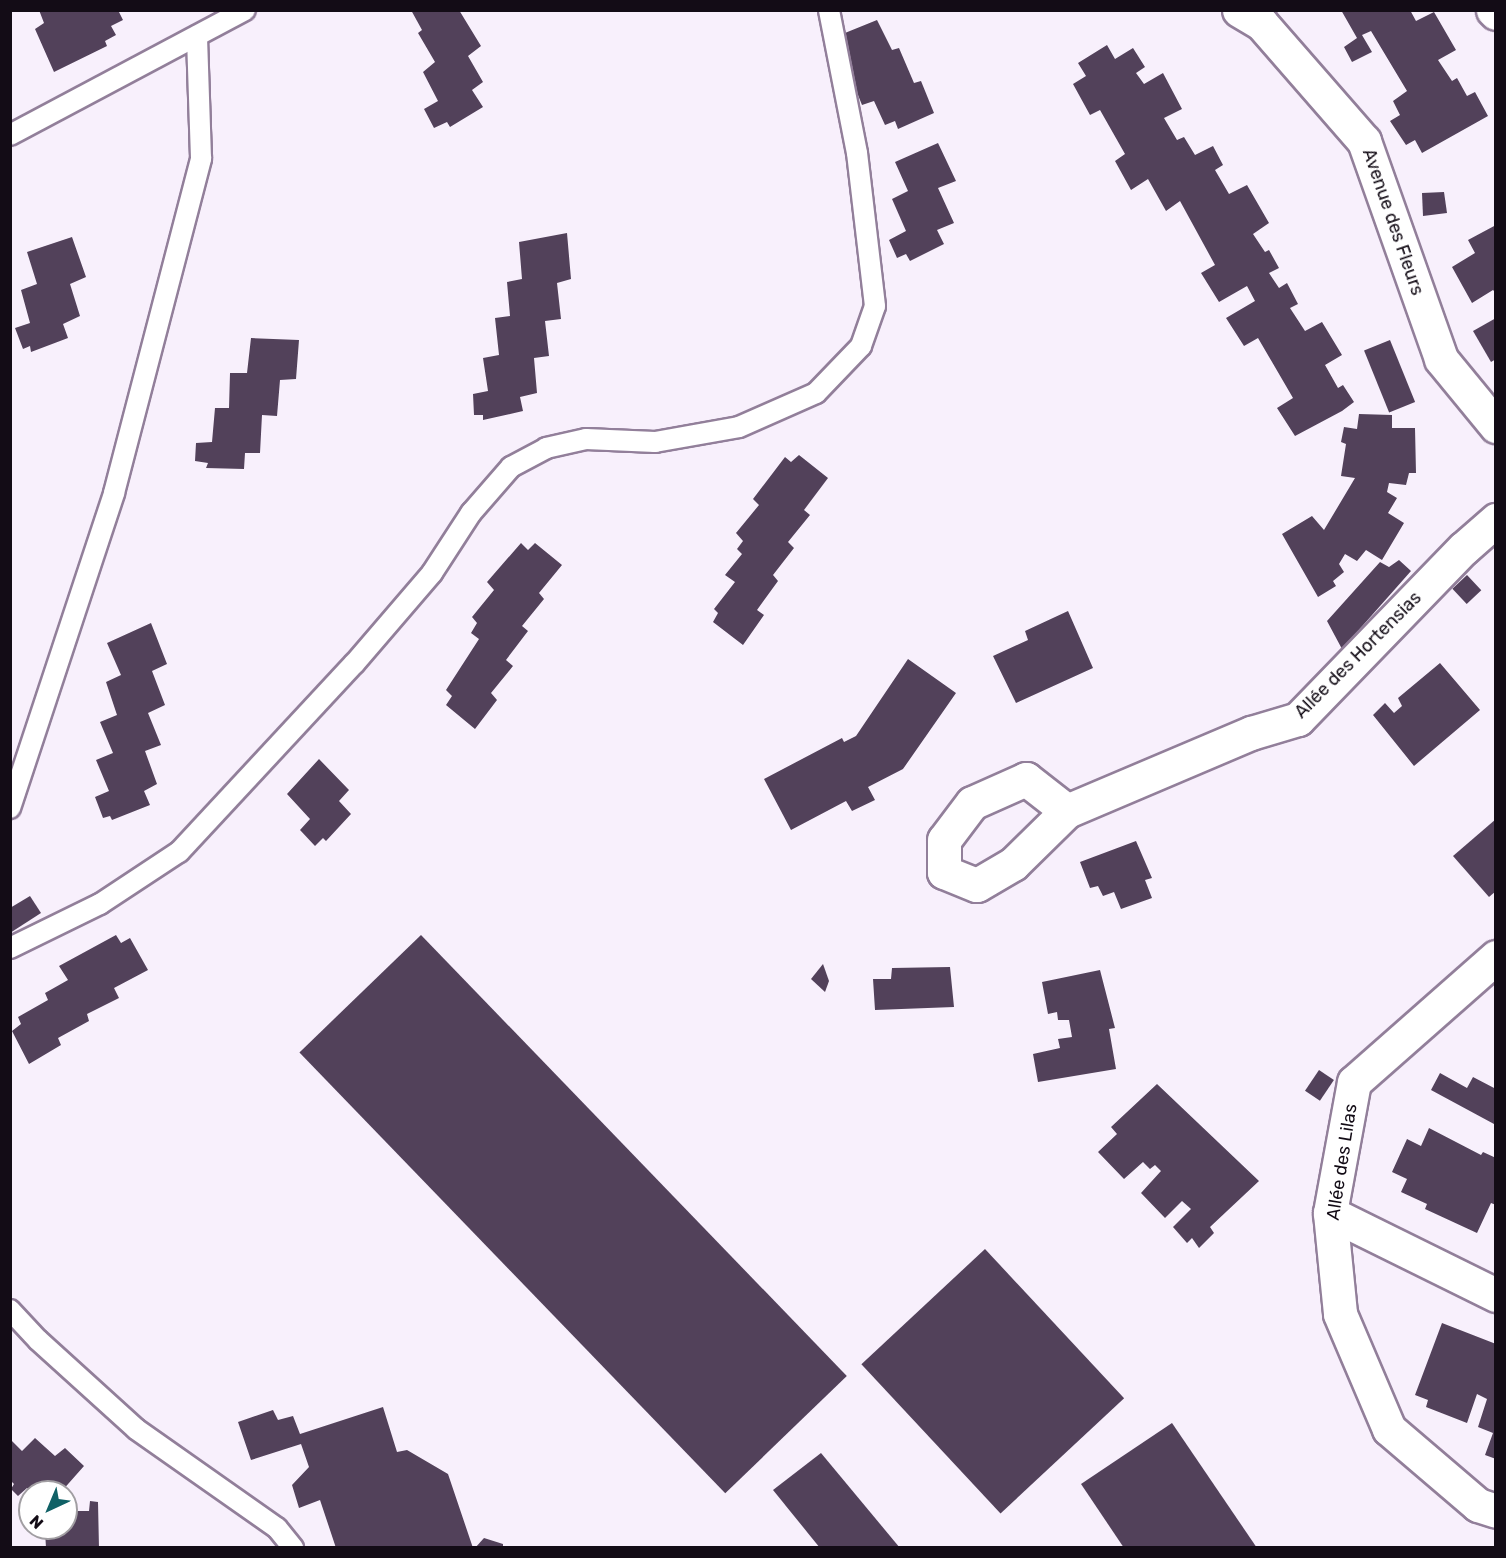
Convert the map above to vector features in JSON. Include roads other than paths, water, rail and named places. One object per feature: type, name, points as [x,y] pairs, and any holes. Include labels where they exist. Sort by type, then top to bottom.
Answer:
[{"type":"street","name":"Avenue des Fleurs","points":[[1239,10],[1261,23],[1364,141],[1441,359],[1496,426]]},
{"type":"street","name":"Allée des Hortensias","points":[[1067,811],[1251,733],[1298,719],[1464,548],[1496,520]]},
{"type":"street","name":"Allée des Lilas","points":[[1496,957],[1354,1082],[1330,1214],[1340,1314],[1389,1429],[1478,1504],[1496,1511]]},
{"type":"street","points":[[1330,1214],[1496,1295]]},
{"type":"lane","points":[[10,135],[245,10]]},
{"type":"lane","points":[[10,948],[100,904],[179,852],[354,664],[432,573],[471,513],[511,467],[546,448],[586,439],[655,442],[739,427],[816,393],[861,346],[875,306],[857,153],[829,10]]},
{"type":"lane","points":[[10,808],[114,493],[201,158],[197,36]]},
{"type":"lane","points":[[10,1310],[38,1340],[136,1429],[277,1528],[292,1548]]}]
